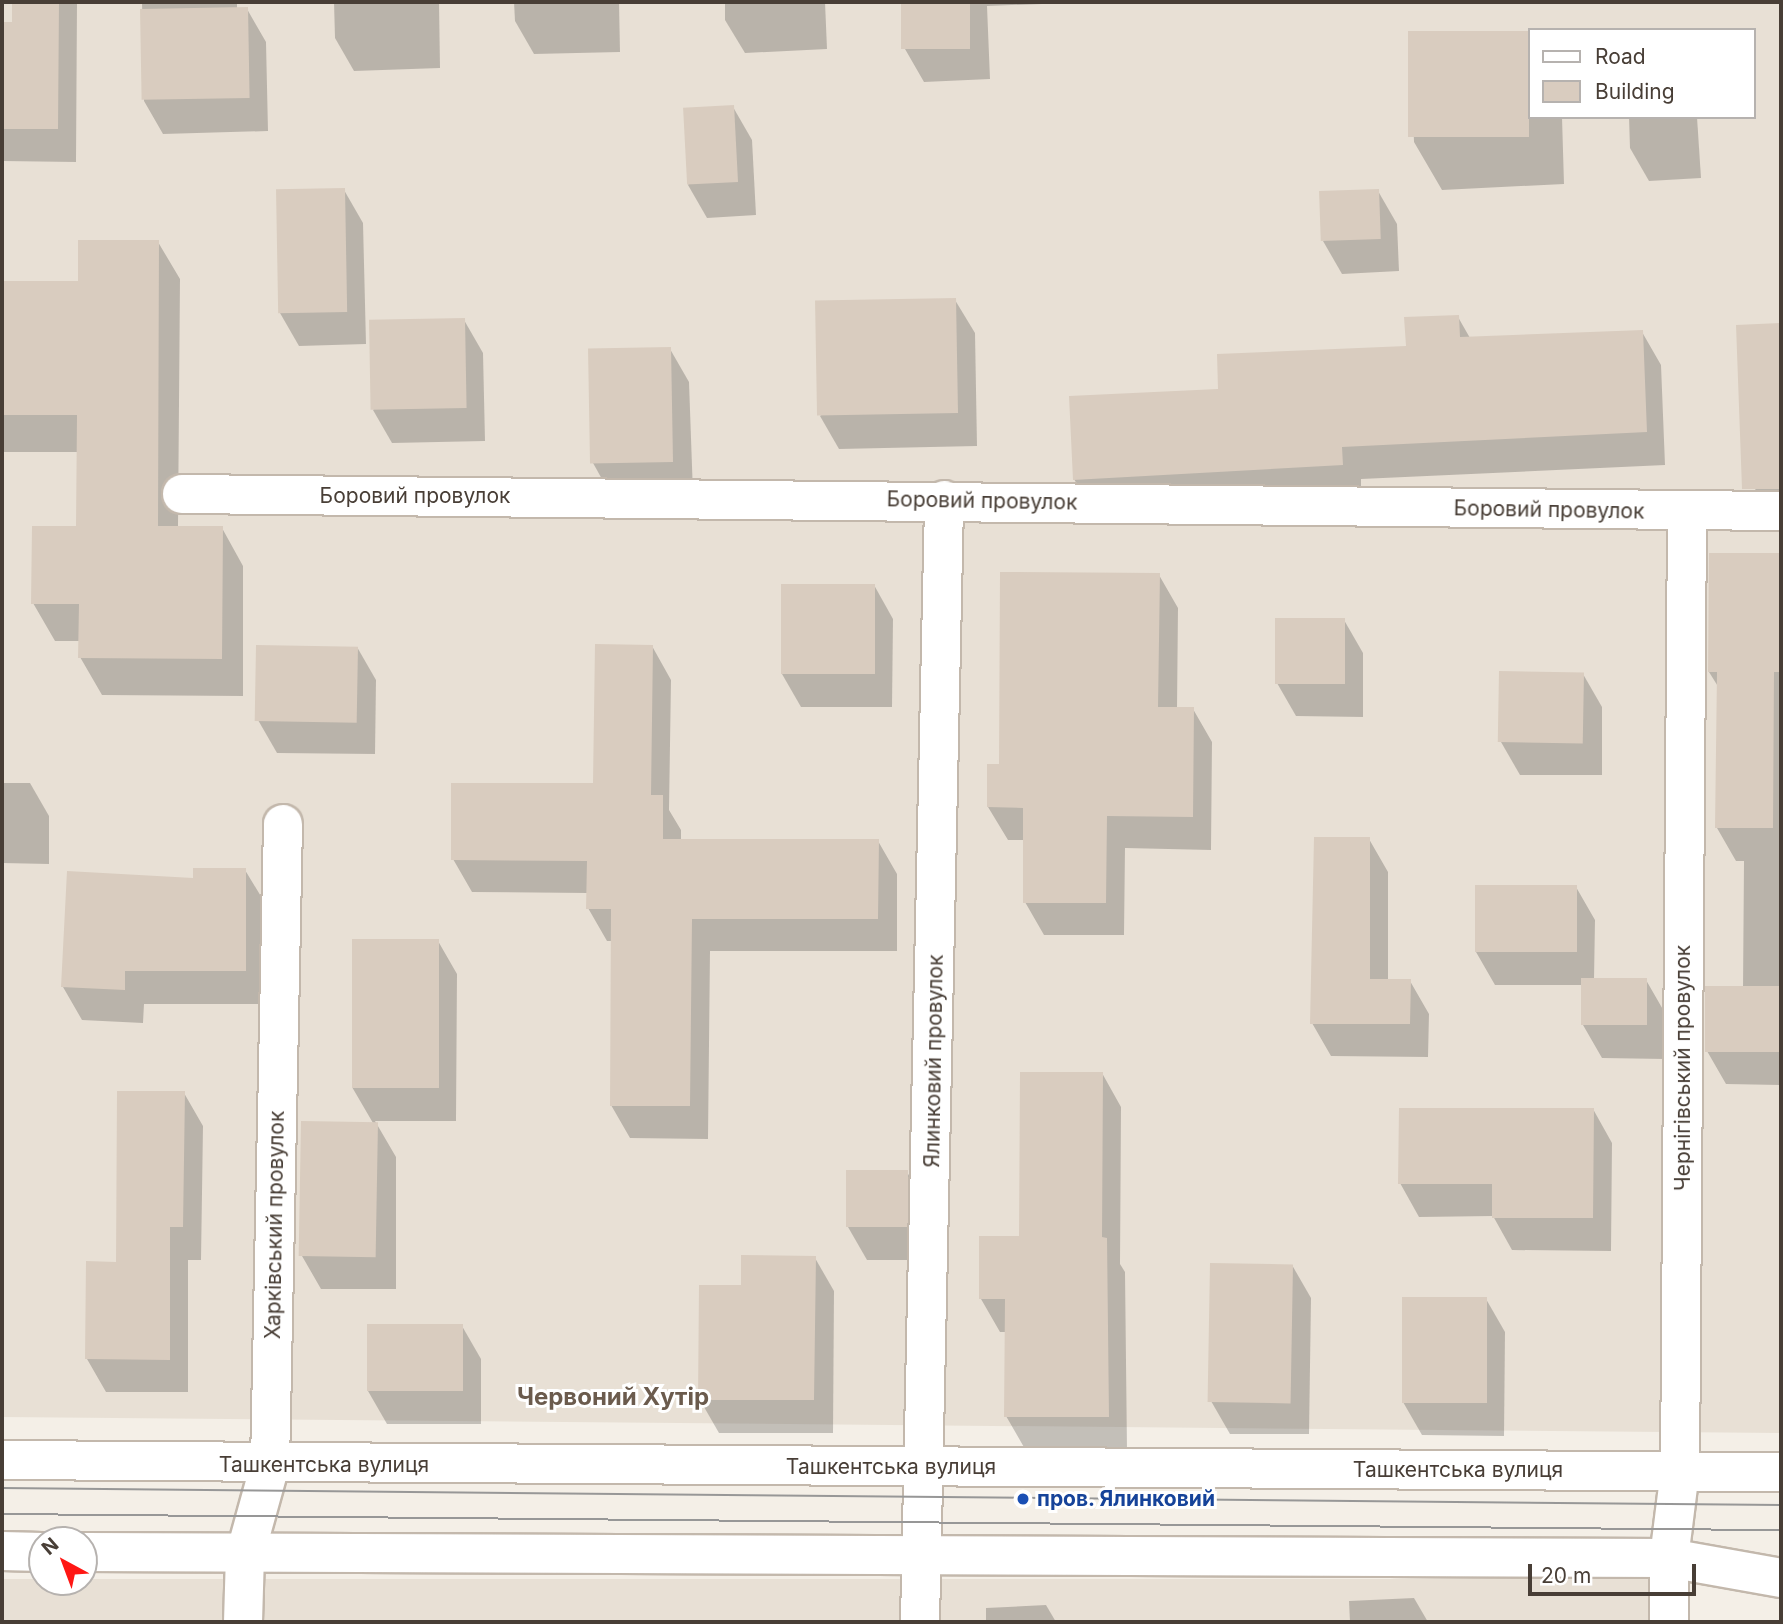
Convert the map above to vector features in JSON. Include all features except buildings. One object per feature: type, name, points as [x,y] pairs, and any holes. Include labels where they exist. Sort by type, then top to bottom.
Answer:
[{"type":"street","name":"Боровий провулок","points":[[182,494],[944,500],[1687,512],[1781,511]]},
{"type":"street","name":"Ялинковий провулок","points":[[920,1622],[927,1467],[944,500]]},
{"type":"street","name":"Чернігівський провулок","points":[[1669,1622],[1669,1559],[1680,1471],[1687,512]]},
{"type":"street","name":"Харківський провулок","points":[[243,1622],[245,1555],[270,1465],[284,824]]},
{"type":"street","name":"Ташкентська вулиця","points":[[2,1460],[270,1465],[1781,1472]]},
{"type":"street","points":[[2,1551],[28,1552]]},
{"type":"street","points":[[98,1552],[921,1558],[1669,1559],[1781,1578]]},
{"type":"shaded area","points":[[2,2],[1781,2],[1781,1433],[2,1417]]},
{"type":"shaded area","points":[[2,1579],[28,1579],[28,1596],[98,1596],[98,1579],[1649,1579],[1649,1622],[2,1622]]},
{"type":"tram line","points":[[2,1488],[1781,1505]]},
{"type":"tram line","points":[[2,1514],[1781,1530]]},
{"type":"place","name":"пров. Ялинковий","points":[[1023,1499]]},
{"type":"district","name":"Червоний Хутір","points":[[613,1397]]}]
